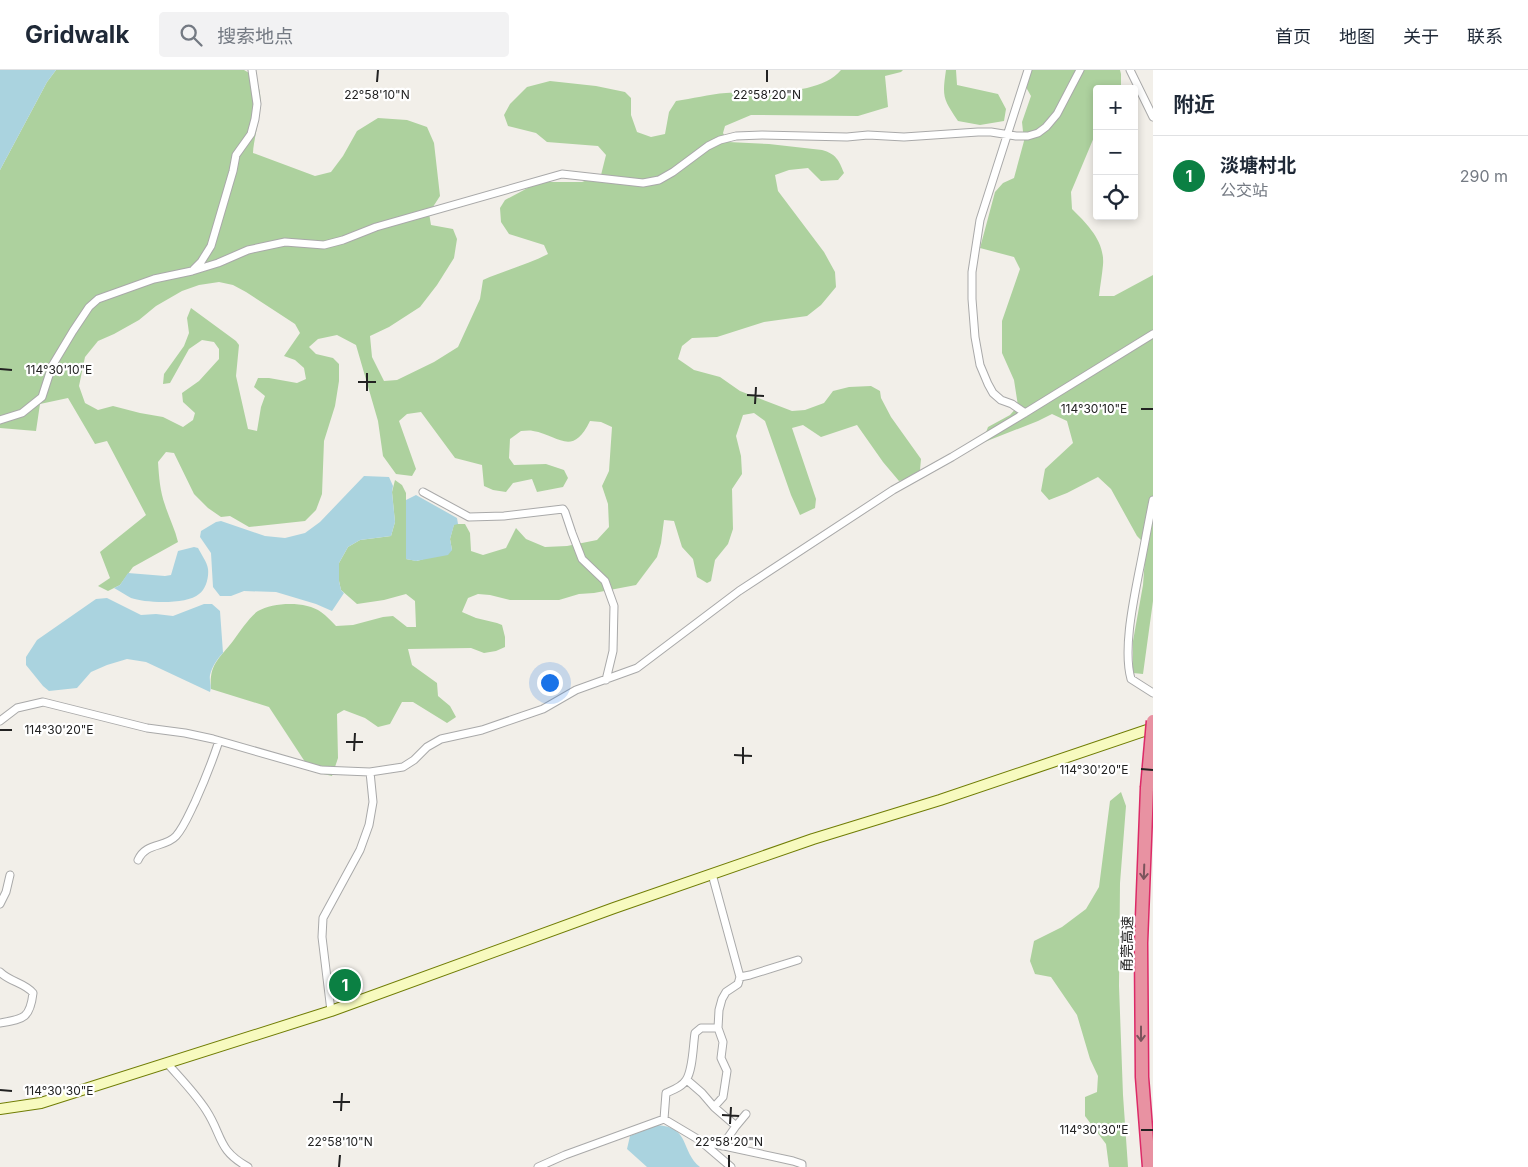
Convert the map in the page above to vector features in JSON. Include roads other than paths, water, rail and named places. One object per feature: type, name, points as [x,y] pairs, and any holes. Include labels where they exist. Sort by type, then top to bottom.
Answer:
[{"type":"highway","name":"甬莞高速","points":[[1149,1167],[1142,1077],[1141,943],[1147,788],[1153,721]]},
{"type":"main road","points":[[0,1109],[41,1103],[331,1010],[813,838],[940,800],[1153,728]]},
{"type":"street","points":[[192,271],[201,262],[211,246],[233,172],[236,155],[246,143],[253,126],[257,104],[252,70]]},
{"type":"street","points":[[1025,413],[1012,404],[1001,400],[994,393],[980,365],[975,337],[972,272],[980,220],[1028,70]]},
{"type":"street","points":[[0,420],[22,413],[42,397],[52,366],[78,323],[98,299],[154,279],[192,271],[218,263],[248,250],[285,242],[324,245],[376,227],[562,174],[643,183],[659,180],[708,146],[720,140],[736,136],[847,137],[978,132],[1028,136],[1038,133],[1058,114],[1080,70]]},
{"type":"street","points":[[1130,70],[1153,117]]},
{"type":"street","points":[[0,721],[17,708],[43,702],[137,726],[185,733],[219,741],[322,770],[370,772],[403,767],[414,760],[427,747],[441,739],[482,730],[543,709],[576,690],[637,668],[739,591],[893,490],[952,457],[1153,334]]},
{"type":"street","points":[[423,492],[469,517],[504,516],[562,509],[565,512],[582,559],[605,582],[614,606],[613,651],[606,680]]},
{"type":"street","points":[[1153,500],[1130,620],[1129,654],[1131,679],[1153,693]]},
{"type":"street","points":[[138,860],[141,854],[152,846],[174,838],[182,828],[208,774],[219,741]]},
{"type":"street","points":[[331,1010],[322,937],[323,918],[360,850],[369,825],[373,802],[370,772]]},
{"type":"street","points":[[712,874],[740,977],[738,984],[726,992],[719,1010],[718,1028],[723,1042],[721,1058],[727,1071],[723,1097],[714,1106]]},
{"type":"street","points":[[0,904],[6,892],[10,875]]},
{"type":"street","points":[[740,977],[798,960]]},
{"type":"street","points":[[0,972],[6,978],[29,988],[32,993],[31,1006],[24,1017],[0,1023]]},
{"type":"street","points":[[664,1119],[666,1094],[687,1080],[690,1072],[695,1033],[701,1028],[718,1028]]},
{"type":"street","points":[[167,1063],[194,1093],[207,1112],[225,1150],[236,1160],[248,1167]]},
{"type":"street","points":[[687,1080],[736,1126]]},
{"type":"street","points":[[722,1146],[746,1114]]},
{"type":"street","points":[[664,1119],[701,1141],[731,1167]]},
{"type":"street","points":[[538,1167],[664,1119]]},
{"type":"street","points":[[701,1141],[793,1161],[802,1164],[802,1167]]},
{"type":"water","points":[[0,70],[56,70],[47,82],[0,170]]},
{"type":"water","points":[[364,476],[389,477],[393,486],[395,522],[391,536],[360,540],[348,547],[339,563],[339,581],[341,590],[344,593],[332,611],[276,592],[244,591],[231,596],[220,596],[213,587],[211,553],[200,537],[201,531],[221,521],[265,536],[285,538],[305,533],[320,522]]},
{"type":"water","points":[[416,495],[457,518],[458,524],[454,525],[450,539],[452,550],[448,555],[416,561],[406,559],[406,500]]},
{"type":"water","points":[[194,547],[198,548],[204,558],[208,572],[207,583],[204,589],[193,598],[166,602],[137,600],[114,588],[120,585],[128,573],[171,575],[178,551]]},
{"type":"water","points":[[107,598],[141,615],[173,616],[204,604],[212,604],[220,611],[223,653],[211,672],[210,692],[146,662],[127,659],[91,672],[77,688],[49,691],[43,686],[26,665],[26,657],[37,640],[96,599]]},
{"type":"water","points":[[657,1125],[675,1130],[684,1141],[694,1161],[700,1167],[647,1167],[627,1149],[630,1136]]},
{"type":"place","name":"淡塘村北","points":[[345,985]]}]
